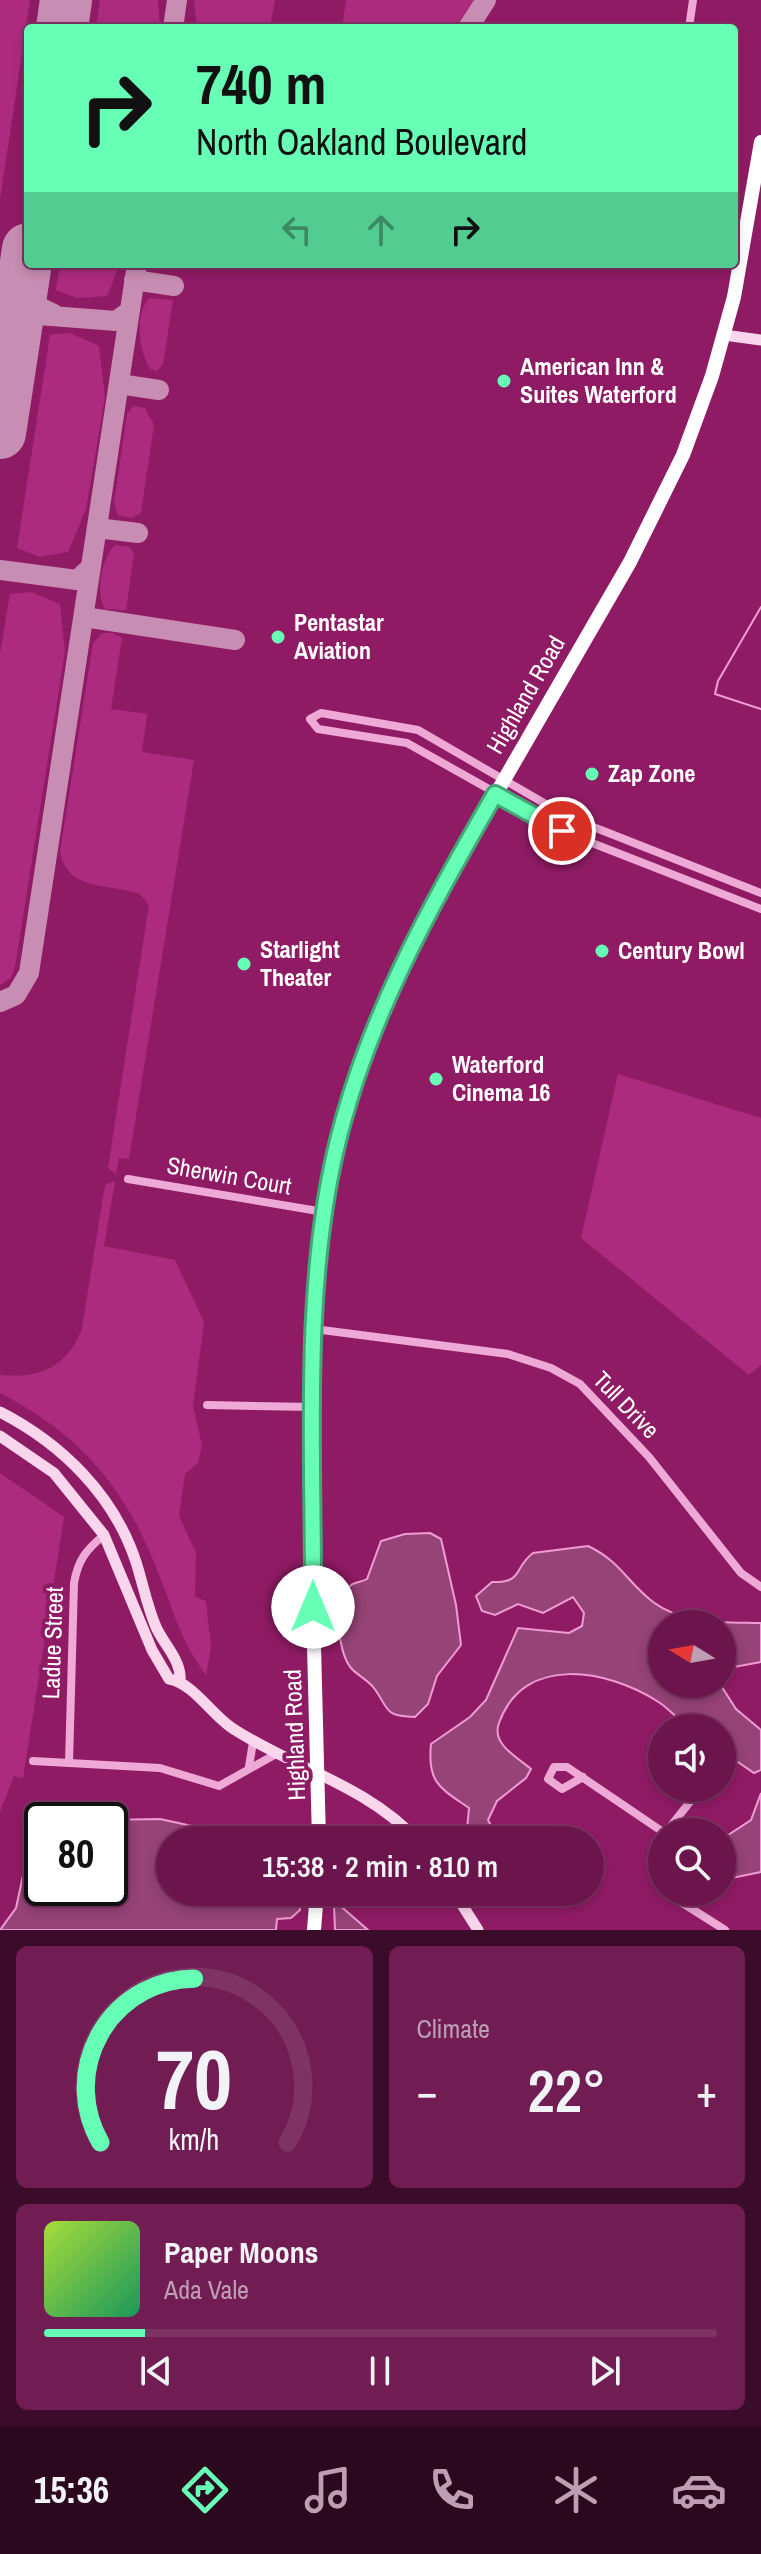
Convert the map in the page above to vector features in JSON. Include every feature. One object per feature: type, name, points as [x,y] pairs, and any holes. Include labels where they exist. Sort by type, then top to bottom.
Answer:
[{"type":"highway","name":"Highland Road","points":[[319,1826],[313,1607],[313,1329],[324,1212],[350,1099],[386,996],[434,899],[656,512],[692,432],[724,335],[744,251],[761,142]]},
{"type":"highway","points":[[314,1930],[316,1906]]},
{"type":"main road","points":[[724,335],[761,340]]},
{"type":"main road","points":[[0,1412],[50,1442],[81,1469],[123,1529],[157,1629],[182,1669],[180,1681]]},
{"type":"main road","points":[[0,1436],[54,1473],[104,1535],[152,1650],[169,1679],[180,1681],[224,1722],[253,1742],[376,1804],[401,1826]]},
{"type":"main road","points":[[104,1535],[110,1529],[118,1535],[144,1593]]},
{"type":"main road","points":[[120,1572],[135,1596],[147,1627],[153,1633],[157,1629]]},
{"type":"main road","points":[[463,1906],[478,1930]]},
{"type":"street","points":[[690,24],[693,0]]},
{"type":"street","points":[[761,893],[573,820],[409,727],[321,713],[310,719],[318,729],[407,743],[569,834],[761,909]]},
{"type":"street","name":"Sherwin Court","points":[[128,1179],[324,1212]]},
{"type":"street","name":"Tull Drive","points":[[313,1329],[508,1354],[551,1368],[580,1384],[649,1457],[741,1573],[761,1587]]},
{"type":"street","points":[[207,1405],[314,1407]]},
{"type":"street","name":"Ladue Street","points":[[69,1763],[74,1583],[78,1564],[87,1549],[104,1535]]},
{"type":"street","points":[[249,1767],[253,1742]]},
{"type":"street","points":[[33,1761],[160,1768],[219,1786],[276,1754]]},
{"type":"street","points":[[583,1777],[648,1823]]},
{"type":"street","points":[[677,1818],[690,1802]]},
{"type":"street","points":[[688,1906],[725,1930]]},
{"type":"shaded area","points":[[0,0],[30,0],[24,24],[0,199]]},
{"type":"shaded area","points":[[100,0],[158,0],[160,24],[97,24]]},
{"type":"shaded area","points":[[194,0],[275,0],[271,24],[197,24]]},
{"type":"shaded area","points":[[346,0],[477,0],[462,24],[343,24]]},
{"type":"shaded area","points":[[59,268],[118,268],[107,296],[77,298],[56,290]]},
{"type":"shaded area","points":[[149,298],[173,300],[163,364],[157,371],[150,369],[146,362],[140,334],[141,314]]},
{"type":"shaded area","points":[[70,333],[99,346],[105,397],[86,509],[68,552],[40,557],[17,548],[50,335]]},
{"type":"shaded area","points":[[134,406],[145,408],[154,425],[141,513],[132,518],[118,515],[114,503],[127,414]]},
{"type":"shaded area","points":[[115,545],[129,547],[134,553],[126,610],[105,609],[102,602],[100,585],[103,567]]},
{"type":"shaded area","points":[[31,592],[60,604],[65,651],[15,967],[11,978],[0,985],[0,654],[10,594]]},
{"type":"shaded area","points":[[102,633],[113,633],[122,638],[111,709],[147,714],[142,752],[194,760],[129,1159],[119,1158],[116,1174],[108,1168],[149,905],[140,894],[81,880],[64,865],[60,852],[93,643]]},
{"type":"shaded area","points":[[618,1074],[761,1118],[761,1365],[749,1375],[581,1238]]},
{"type":"shaded area","points":[[115,1181],[104,1246],[175,1260],[204,1322],[193,1406],[202,1445],[198,1463],[185,1474],[179,1516],[196,1553],[195,1597],[206,1601],[211,1647],[206,1675],[184,1639],[147,1546],[117,1492],[78,1447],[29,1410],[0,1393],[0,1375],[27,1375],[50,1368],[69,1352],[76,1341],[82,1328],[105,1185]]},
{"type":"shaded area","points":[[0,1473],[64,1517],[23,1778],[14,1776],[0,1812]]},
{"type":"shaded area","points":[[430,1533],[441,1539],[456,1605],[461,1645],[437,1676],[428,1704],[415,1717],[397,1715],[388,1710],[372,1685],[346,1660],[340,1638],[341,1602],[351,1585],[367,1579],[381,1541],[405,1534]]},
{"type":"shaded area","points":[[588,1546],[608,1558],[653,1602],[667,1610],[648,1610],[648,1696],[615,1682],[569,1674],[547,1677],[527,1686],[511,1701],[498,1731],[502,1744],[531,1769],[526,1778],[497,1801],[488,1820],[491,1826],[467,1826],[469,1808],[443,1789],[434,1776],[431,1744],[470,1717],[486,1700],[518,1628],[569,1633],[582,1626],[584,1613],[573,1597],[543,1613],[518,1604],[495,1615],[482,1611],[476,1596],[492,1582],[514,1577],[533,1553]]},
{"type":"shaded area","points":[[736,1622],[761,1623],[761,1662],[736,1667]]},
{"type":"shaded area","points":[[651,1698],[729,1698],[736,1709],[761,1730],[761,1770],[754,1773],[736,1761],[736,1714],[673,1714]]},
{"type":"shaded area","points":[[761,1793],[761,1872],[736,1877],[736,1830],[751,1820]]},
{"type":"shaded area","points":[[160,1819],[192,1826],[156,1826],[156,1906],[300,1906],[300,1910],[291,1918],[277,1919],[276,1930],[0,1930],[16,1908],[24,1871],[24,1906],[128,1906],[128,1820]]},
{"type":"shaded area","points":[[334,1906],[340,1906],[368,1930],[335,1930]]},
{"type":"waterway","points":[[761,607],[718,681],[715,694],[761,709]]},
{"type":"taxiway","points":[[174,24],[177,0]]},
{"type":"taxiway","points":[[471,24],[486,0]]},
{"type":"taxiway","points":[[0,1002],[16,995],[29,973],[136,268]]},
{"type":"taxiway","points":[[24,278],[37,306],[54,314]]},
{"type":"taxiway","points":[[134,280],[174,286]]},
{"type":"taxiway","points":[[14,341],[22,327],[39,315],[116,321],[130,311]]},
{"type":"taxiway","points":[[119,384],[159,390]]},
{"type":"taxiway","points":[[97,528],[138,533]]},
{"type":"taxiway","points":[[0,570],[77,580],[91,567]]},
{"type":"taxiway","points":[[84,617],[235,640]]},
{"type":"runway","points":[[63,24],[66,0]]},
{"type":"runway","points":[[0,433],[25,268]]},
{"type":"place","name":"American Inn & Suites Waterford","points":[[504,381]]},
{"type":"place","name":"Pentastar Aviation","points":[[278,637]]},
{"type":"place","name":"Zap Zone","points":[[592,774]]},
{"type":"place","name":"Century Bowl","points":[[602,951]]},
{"type":"place","name":"Starlight Theater","points":[[244,964]]},
{"type":"place","name":"Waterford Cinema 16","points":[[436,1079]]},
{"type":"route","points":[[313,1607],[315,1295],[324,1212],[350,1099],[386,996],[434,899],[495,794],[562,831]]}]
